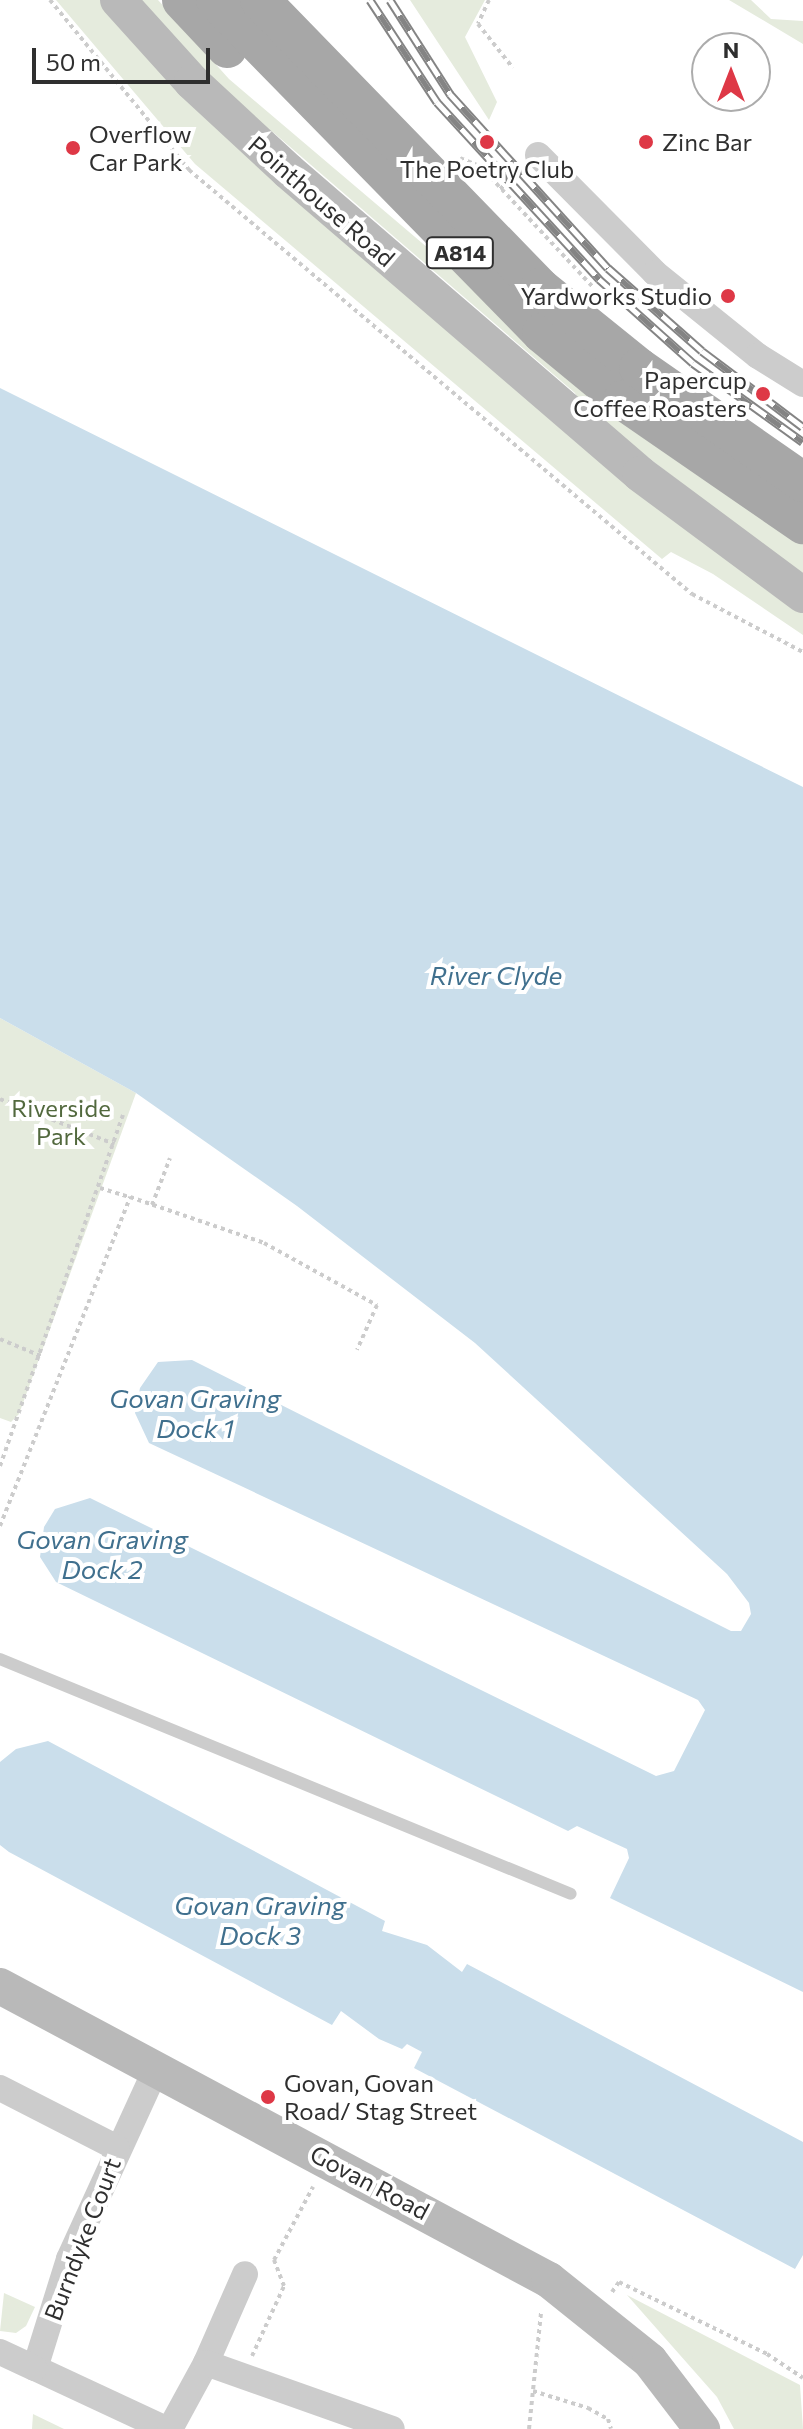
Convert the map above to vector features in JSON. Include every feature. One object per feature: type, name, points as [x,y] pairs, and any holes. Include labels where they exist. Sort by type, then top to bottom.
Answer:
[{"type":"main road","name":"A814","points":[[182,0],[269,92],[464,257]]},
{"type":"main road","name":"A814","points":[[216,0],[464,257],[542,333],[623,400],[803,524]]},
{"type":"main road","name":"A814","points":[[260,0],[540,288],[676,396],[803,482]]},
{"type":"street","name":"Pointhouse Road","points":[[118,0],[192,82],[278,163],[640,474],[803,595]]},
{"type":"street","points":[[538,155],[655,273],[758,356],[803,384]]},
{"type":"street","name":"Govan Road","points":[[0,1986],[353,2172],[545,2278],[595,2313],[650,2361],[702,2429]]},
{"type":"street","name":"Burndyke Court","points":[[35,2368],[69,2259],[117,2148],[156,2069]]},
{"type":"street","points":[[0,2088],[117,2148]]},
{"type":"street","points":[[0,2352],[168,2429],[206,2363],[245,2274]]},
{"type":"street","points":[[206,2363],[392,2429]]},
{"type":"lane","points":[[0,1659],[571,1894]]},
{"type":"path","points":[[50,0],[189,170],[692,594],[803,652]]},
{"type":"path","points":[[482,0],[489,1],[478,24],[513,68]]},
{"type":"path","points":[[456,157],[480,166],[602,296]]},
{"type":"path","points":[[0,1099],[114,1144]]},
{"type":"path","points":[[0,1466],[100,1188],[123,1115]]},
{"type":"path","points":[[152,1205],[170,1158]]},
{"type":"path","points":[[100,1188],[264,1243],[377,1305],[357,1350]]},
{"type":"path","points":[[0,1526],[130,1197]]},
{"type":"path","points":[[0,1339],[41,1356]]},
{"type":"path","points":[[243,2376],[284,2286],[274,2260],[315,2182],[341,2198],[353,2172]]},
{"type":"path","points":[[529,2429],[545,2278]]},
{"type":"path","points":[[595,2313],[619,2282],[767,2354],[803,2378]]},
{"type":"path","points":[[533,2391],[588,2408],[608,2419],[611,2429]]},
{"type":"green space","points":[[56,0],[100,0],[803,610],[803,635],[713,574],[671,552],[662,559],[195,164]]},
{"type":"green space","points":[[135,0],[158,0],[229,79],[448,265],[803,542],[803,577],[579,404],[575,393],[274,133],[249,118]]},
{"type":"green space","points":[[410,0],[485,0],[465,37],[497,102],[489,120]]},
{"type":"green space","points":[[729,0],[751,0],[771,19],[803,21],[803,44]]},
{"type":"green space","name":"Riverside Park","points":[[0,1018],[136,1093],[19,1414],[11,1422],[0,1418]]},
{"type":"green space","points":[[4,2293],[35,2307],[26,2326],[16,2333],[0,2331]]},
{"type":"green space","points":[[627,2295],[800,2385],[803,2429],[734,2429],[717,2397]]},
{"type":"green space","points":[[33,2414],[64,2429],[32,2429]]},
{"type":"water","name":"River Clyde","points":[[0,388],[803,787],[803,1992],[610,1898],[629,1858],[627,1849],[577,1826],[568,1831],[56,1582],[40,1557],[44,1527],[55,1509],[90,1498],[656,1776],[674,1771],[705,1710],[698,1700],[149,1443],[135,1413],[140,1388],[158,1362],[192,1360],[731,1631],[741,1631],[751,1614],[749,1603],[727,1574],[475,1343],[297,1206],[136,1093],[0,1018]]},
{"type":"water","name":"Govan Graving Dock 3","points":[[48,1741],[385,1921],[382,1931],[427,1945],[462,1972],[467,1964],[803,2142],[803,2255],[795,2269],[414,2068],[422,2052],[407,2044],[402,2049],[379,2039],[341,2011],[332,2025],[9,1852],[0,1845],[0,1762],[16,1749]]},
{"type":"railway","points":[[370,0],[437,102],[599,279],[693,363],[803,442]]},
{"type":"railway","points":[[390,0],[450,94],[608,268],[702,351],[803,427]]},
{"type":"place","name":"The Poetry Club","points":[[487,142]]},
{"type":"place","name":"Zinc Bar","points":[[646,142]]},
{"type":"place","name":"Overflow Car Park","points":[[73,148]]},
{"type":"place","name":"Yardworks Studio","points":[[728,296]]},
{"type":"place","name":"Papercup Coffee Roasters","points":[[763,394]]},
{"type":"place","name":"Govan, Govan Road/ Stag Street","points":[[268,2097]]},
{"type":"water label","name":"Govan Graving Dock 1","points":[[195,1413]]},
{"type":"water label","name":"Govan Graving Dock 2","points":[[102,1554]]}]
